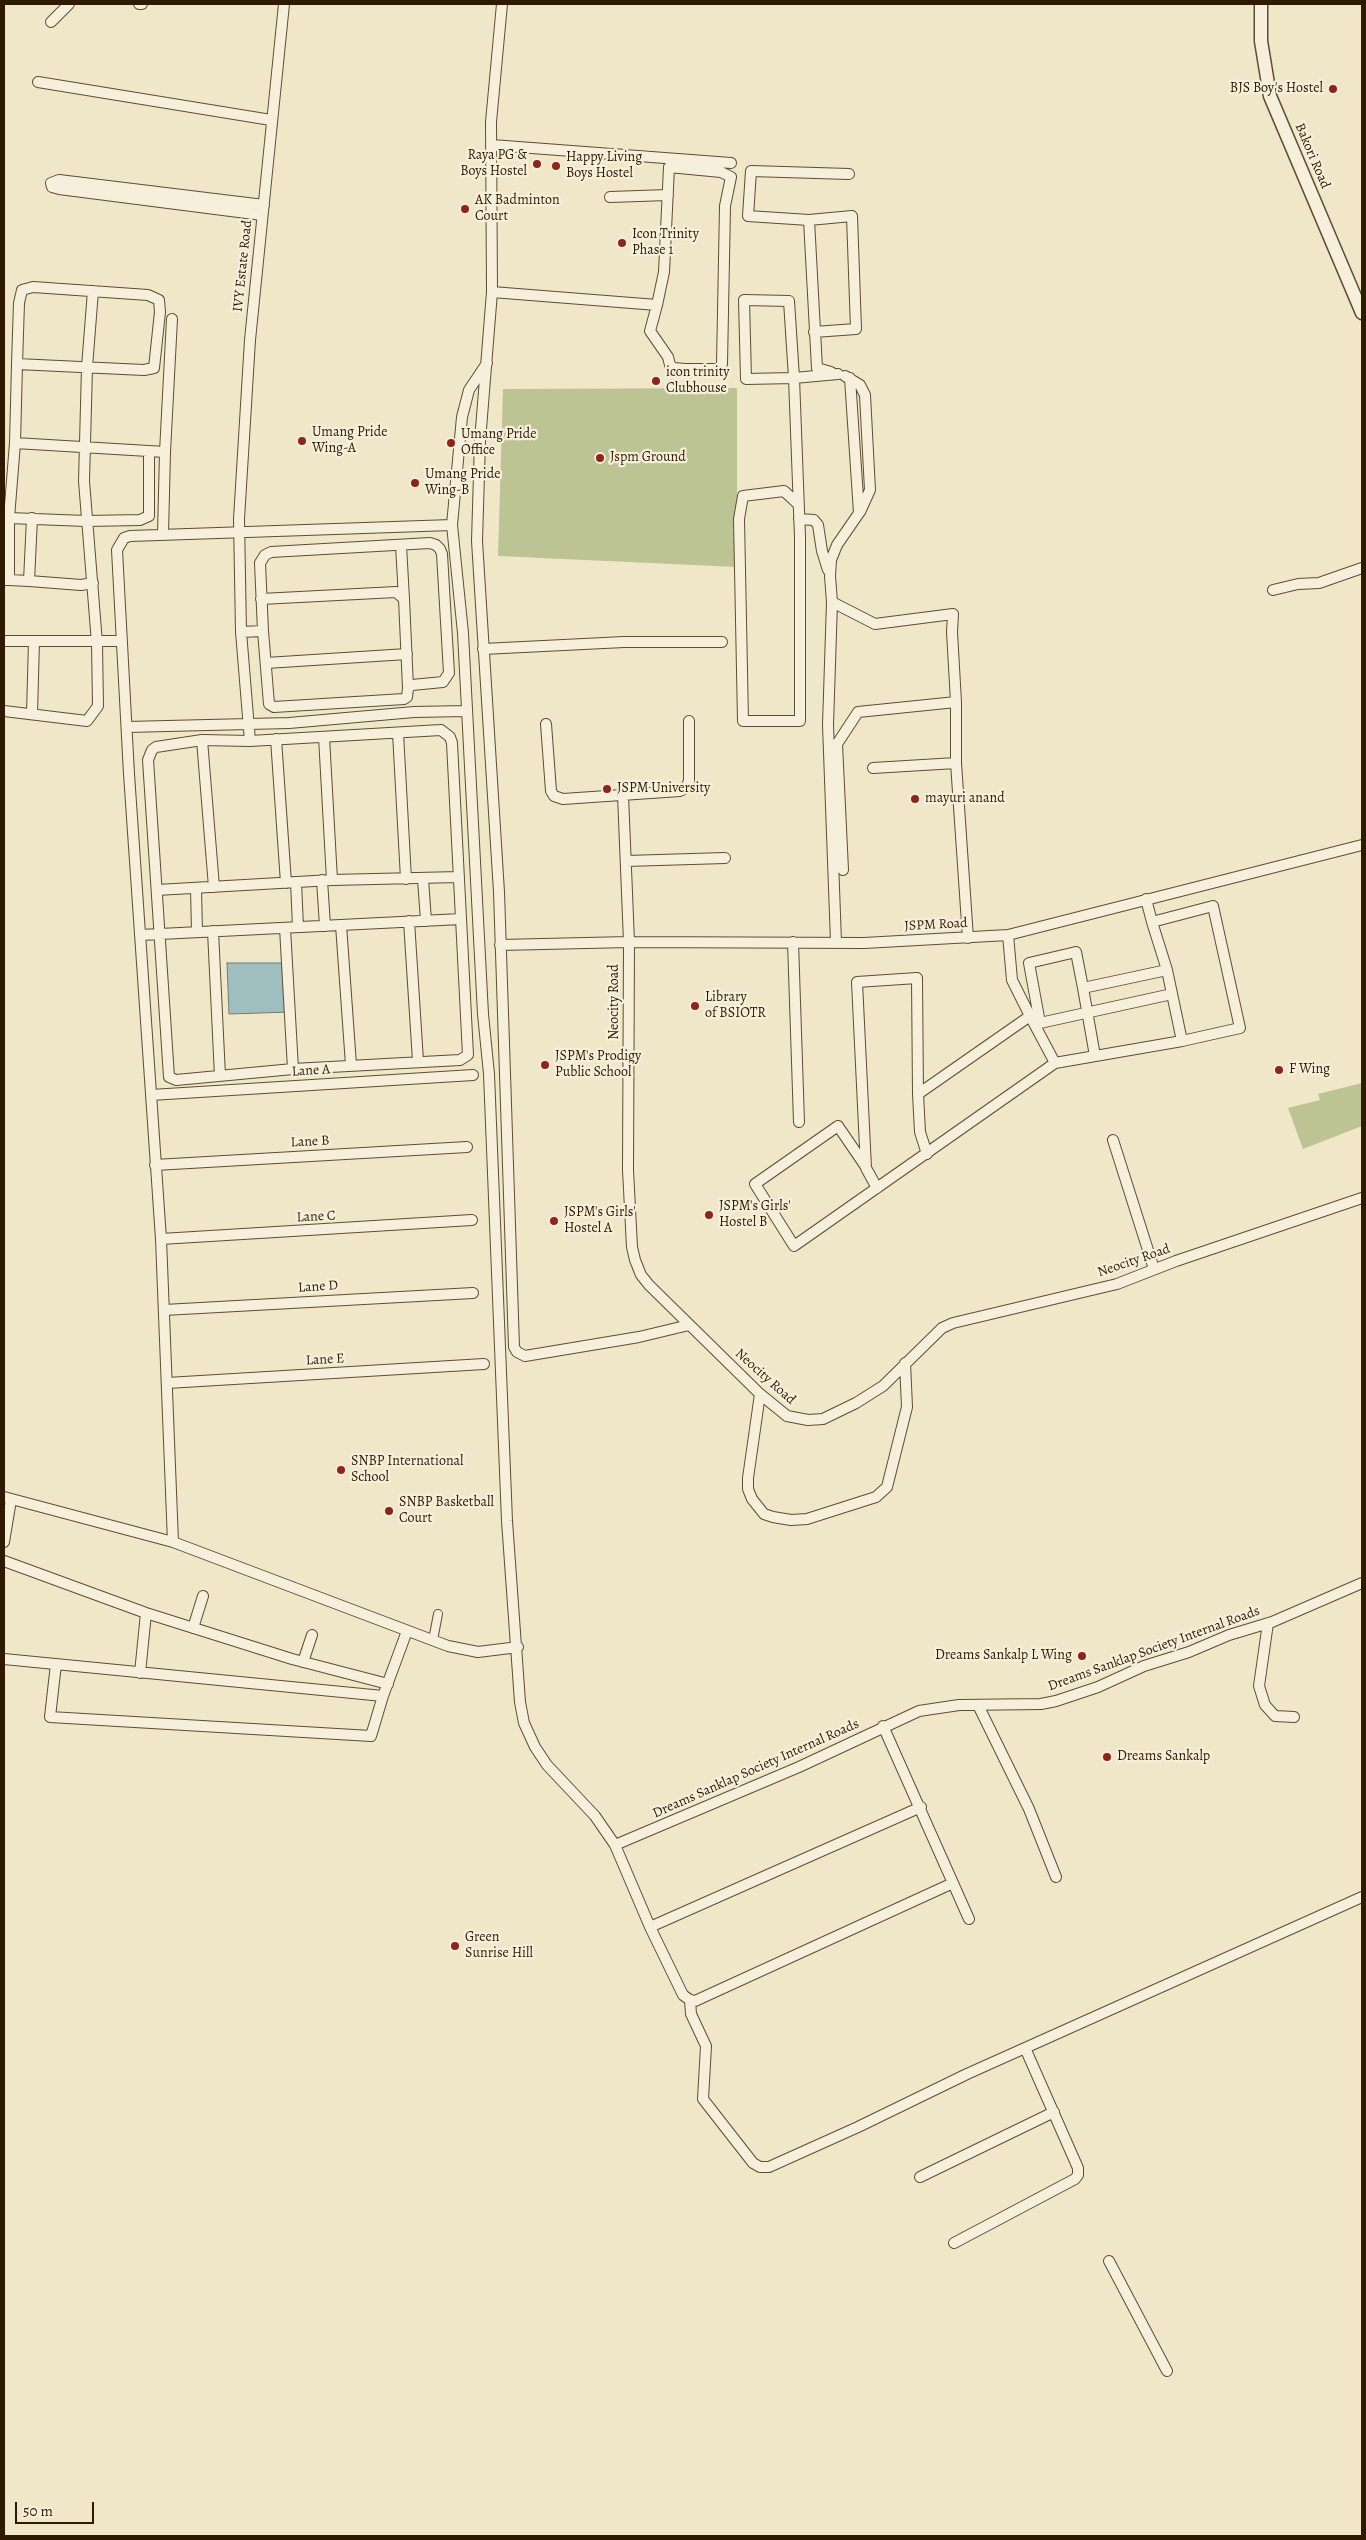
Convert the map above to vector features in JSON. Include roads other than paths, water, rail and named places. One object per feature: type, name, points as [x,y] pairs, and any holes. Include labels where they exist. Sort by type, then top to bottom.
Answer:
[{"type":"street","points":[[52,22],[69,4]]},
{"type":"street","name":"IVY Estate Road","points":[[250,741],[241,632],[239,531],[249,348],[284,4]]},
{"type":"street","points":[[502,4],[491,122],[492,292],[480,442],[477,511],[500,945],[514,1347],[517,1352],[525,1356],[639,1337],[689,1325]]},
{"type":"street","name":"Bakori Road","points":[[1261,4],[1261,41],[1270,96],[1362,313]]},
{"type":"street","points":[[38,82],[271,120]]},
{"type":"street","points":[[492,145],[731,163]]},
{"type":"street","points":[[669,167],[721,172],[731,177],[725,206],[721,367],[714,370],[674,368],[670,365],[668,357],[650,331],[664,272],[668,195],[669,167]]},
{"type":"street","points":[[814,332],[856,329],[852,216],[810,220],[748,216],[752,171],[849,174]]},
{"type":"street","points":[[59,180],[263,210],[59,189],[52,187],[51,183],[59,180]]},
{"type":"street","points":[[610,197],[668,195]]},
{"type":"street","points":[[810,220],[817,368],[850,378],[860,384],[865,395],[870,490],[859,513],[837,545],[832,560],[830,576],[832,602],[828,725],[836,942]]},
{"type":"street","points":[[17,364],[144,370],[154,368],[160,312],[159,300],[148,294],[33,286],[22,290],[19,303],[17,364],[15,443],[6,518],[6,580],[81,585],[93,583]]},
{"type":"street","points":[[4,711],[87,721],[98,706],[97,643],[86,521],[84,447],[93,291]]},
{"type":"street","points":[[492,292],[656,305]]},
{"type":"street","points":[[797,503],[784,491],[743,496],[739,519],[743,721],[800,721],[799,519],[794,378],[789,301],[744,300],[746,380],[794,378],[838,374]]},
{"type":"street","points":[[163,534],[172,319]]},
{"type":"street","points":[[487,363],[469,390],[462,417],[452,525],[463,633],[483,1014],[490,1074],[507,1521],[518,1647],[520,1702],[528,1735],[546,1765],[595,1816],[615,1845],[650,1927],[683,1994],[690,2000],[694,2001],[953,1883]]},
{"type":"street","points":[[850,378],[859,513]]},
{"type":"street","points":[[15,443],[165,452]]},
{"type":"street","points":[[6,518],[86,521],[140,520],[149,516],[148,451]]},
{"type":"street","points":[[29,581],[32,518]]},
{"type":"street","points":[[799,519],[814,520],[818,525],[822,551],[830,576]]},
{"type":"street","points":[[173,1542],[161,1239],[140,935],[117,550],[124,538],[130,536],[452,525]]},
{"type":"street","points":[[400,545],[408,688],[407,697],[404,699],[274,707],[269,704],[261,599],[260,563],[265,555],[271,552],[400,545],[436,545],[442,554],[449,673],[444,682],[415,683],[408,688]]},
{"type":"street","points":[[1273,590],[1298,584],[1319,583],[1362,568]]},
{"type":"street","points":[[261,599],[390,591],[396,592],[404,599]]},
{"type":"street","points":[[832,602],[875,624],[953,614],[956,763],[968,938]]},
{"type":"street","points":[[241,632],[263,632]]},
{"type":"street","points":[[4,641],[97,643],[122,641]]},
{"type":"street","points":[[32,714],[34,642]]},
{"type":"street","points":[[483,649],[624,642],[722,642]]},
{"type":"street","points":[[266,663],[406,654]]},
{"type":"street","points":[[843,870],[836,744],[858,712],[956,702]]},
{"type":"street","points":[[127,727],[248,724],[467,712]]},
{"type":"street","points":[[360,717],[362,735]]},
{"type":"street","points":[[546,724],[551,790],[554,796],[563,799],[680,792],[686,788],[689,781],[689,721]]},
{"type":"street","points":[[441,730],[450,737],[470,1050],[465,1059],[293,1069],[176,1080],[169,1077],[149,754],[156,747],[202,740],[250,741],[398,733],[441,730]]},
{"type":"street","points":[[398,733],[406,880]]},
{"type":"street","points":[[324,737],[327,880],[325,926]]},
{"type":"street","points":[[276,739],[291,883],[298,927]]},
{"type":"street","points":[[202,740],[214,887]]},
{"type":"street","points":[[873,768],[956,763]]},
{"type":"street","name":"Neocity Road","points":[[624,796],[629,942],[628,1170],[632,1247],[641,1275],[760,1394],[787,1416],[808,1420],[823,1419],[856,1404],[883,1386],[942,1328],[953,1323],[1117,1284],[1154,1269],[1362,1198]]},
{"type":"street","name":"JSPM Road","points":[[500,945],[629,942],[836,942],[1008,935],[1362,846]]},
{"type":"street","points":[[626,861],[725,858]]},
{"type":"street","points":[[157,890],[196,890],[214,887],[327,880],[406,880],[459,877]]},
{"type":"street","points":[[423,879],[426,921]]},
{"type":"street","points":[[196,890],[197,932]]},
{"type":"street","points":[[460,896],[477,896]]},
{"type":"street","points":[[1146,899],[1167,970],[1182,1041]]},
{"type":"street","points":[[877,1188],[838,1126],[755,1184],[794,1246],[927,1154],[1055,1063],[1182,1041],[1240,1028],[1213,906],[1152,922]]},
{"type":"street","points":[[140,935],[461,919]]},
{"type":"street","points":[[409,922],[418,1061]]},
{"type":"street","points":[[342,925],[352,1065]]},
{"type":"street","points":[[285,928],[293,1069]]},
{"type":"street","points":[[212,931],[220,1076]]},
{"type":"street","points":[[1008,935],[1012,980],[1035,1021],[1055,1063]]},
{"type":"street","points":[[793,942],[799,1122]]},
{"type":"street","points":[[1035,1021],[1029,962],[1076,952],[1095,1056]]},
{"type":"street","points":[[1083,988],[1167,970]]},
{"type":"street","points":[[866,1168],[857,982],[917,978],[920,1132],[927,1154]]},
{"type":"street","points":[[918,1094],[1035,1021],[1087,1013],[1172,994]]},
{"type":"street","name":"Lane A","points":[[151,1095],[473,1074]]},
{"type":"street","points":[[1113,1140],[1154,1269]]},
{"type":"street","name":"Lane B","points":[[156,1166],[467,1148]]},
{"type":"street","name":"Lane C","points":[[161,1239],[472,1220]]},
{"type":"street","name":"Lane D","points":[[164,1310],[473,1293]]},
{"type":"street","points":[[760,1394],[748,1489],[752,1499],[764,1514],[791,1520],[807,1519],[876,1497],[887,1488],[907,1407],[906,1362]]},
{"type":"street","name":"Lane E","points":[[167,1383],[484,1364]]},
{"type":"street","points":[[4,1542],[7,1499],[173,1542],[448,1646],[478,1652],[518,1647]]},
{"type":"street","points":[[4,1561],[146,1613],[303,1662],[388,1684]]},
{"type":"street","name":"Dreams Sanklap Society Internal Roads","points":[[615,1845],[844,1748],[884,1726],[919,1712],[978,1704],[1040,1704],[1056,1701],[1098,1687],[1144,1666],[1189,1652],[1229,1635],[1268,1623],[1362,1583]]},
{"type":"street","points":[[193,1628],[203,1596]]},
{"type":"street","points":[[140,1673],[146,1613]]},
{"type":"street","points":[[433,1640],[438,1614]]},
{"type":"street","points":[[1268,1623],[1259,1686],[1265,1705],[1275,1716],[1294,1717]]},
{"type":"street","points":[[56,1664],[50,1717],[371,1736],[383,1696],[407,1631]]},
{"type":"street","points":[[303,1662],[312,1635]]},
{"type":"street","points":[[4,1658],[383,1696]]},
{"type":"street","points":[[978,1704],[1029,1810],[1056,1877]]},
{"type":"street","points":[[884,1726],[969,1920]]},
{"type":"street","points":[[650,1927],[921,1807]]},
{"type":"street","points":[[690,2000],[691,2014],[706,2046],[703,2099],[753,2163],[760,2167],[769,2166],[849,2131],[1025,2048],[1362,1897]]},
{"type":"street","points":[[954,2243],[1075,2179],[1078,2175],[1078,2168],[1025,2048]]},
{"type":"street","points":[[920,2176],[1054,2112]]},
{"type":"street","points":[[1109,2261],[1167,2371]]},
{"type":"water","points":[[227,963],[287,963],[290,1012],[229,1014]]},
{"type":"place","name":"BJS Boy's Hostel","points":[[1333,89]]},
{"type":"place","name":"Raya PG & Boys Hostel","points":[[537,164]]},
{"type":"place","name":"Happy Living Boys Hostel","points":[[556,166]]},
{"type":"place","name":"AK Badminton Court","points":[[465,209]]},
{"type":"place","name":"Icon Trinity Phase 1","points":[[622,243]]},
{"type":"place","name":"icon trinity Clubhouse","points":[[656,381]]},
{"type":"place","name":"Umang Pride Wing-A","points":[[302,441]]},
{"type":"place","name":"Umang Pride Office","points":[[451,443]]},
{"type":"place","name":"Jspm Ground","points":[[600,458]]},
{"type":"place","name":"Umang Pride Wing-B","points":[[415,483]]},
{"type":"place","name":"JSPM University","points":[[607,789]]},
{"type":"place","name":"mayuri anand","points":[[915,799]]},
{"type":"place","name":"Library of BSIOTR","points":[[695,1006]]},
{"type":"place","name":"JSPM's Prodigy Public School","points":[[545,1065]]},
{"type":"place","name":"F Wing","points":[[1279,1070]]},
{"type":"place","name":"JSPM's Girls' Hostel B","points":[[709,1215]]},
{"type":"place","name":"JSPM's Girls' Hostel A","points":[[554,1221]]},
{"type":"place","name":"SNBP International School","points":[[341,1470]]},
{"type":"place","name":"SNBP Basketball Court","points":[[389,1511]]},
{"type":"place","name":"Dreams Sankalp L Wing","points":[[1082,1656]]},
{"type":"place","name":"Dreams Sankalp","points":[[1107,1757]]},
{"type":"place","name":"Green Sunrise Hill","points":[[455,1946]]}]
